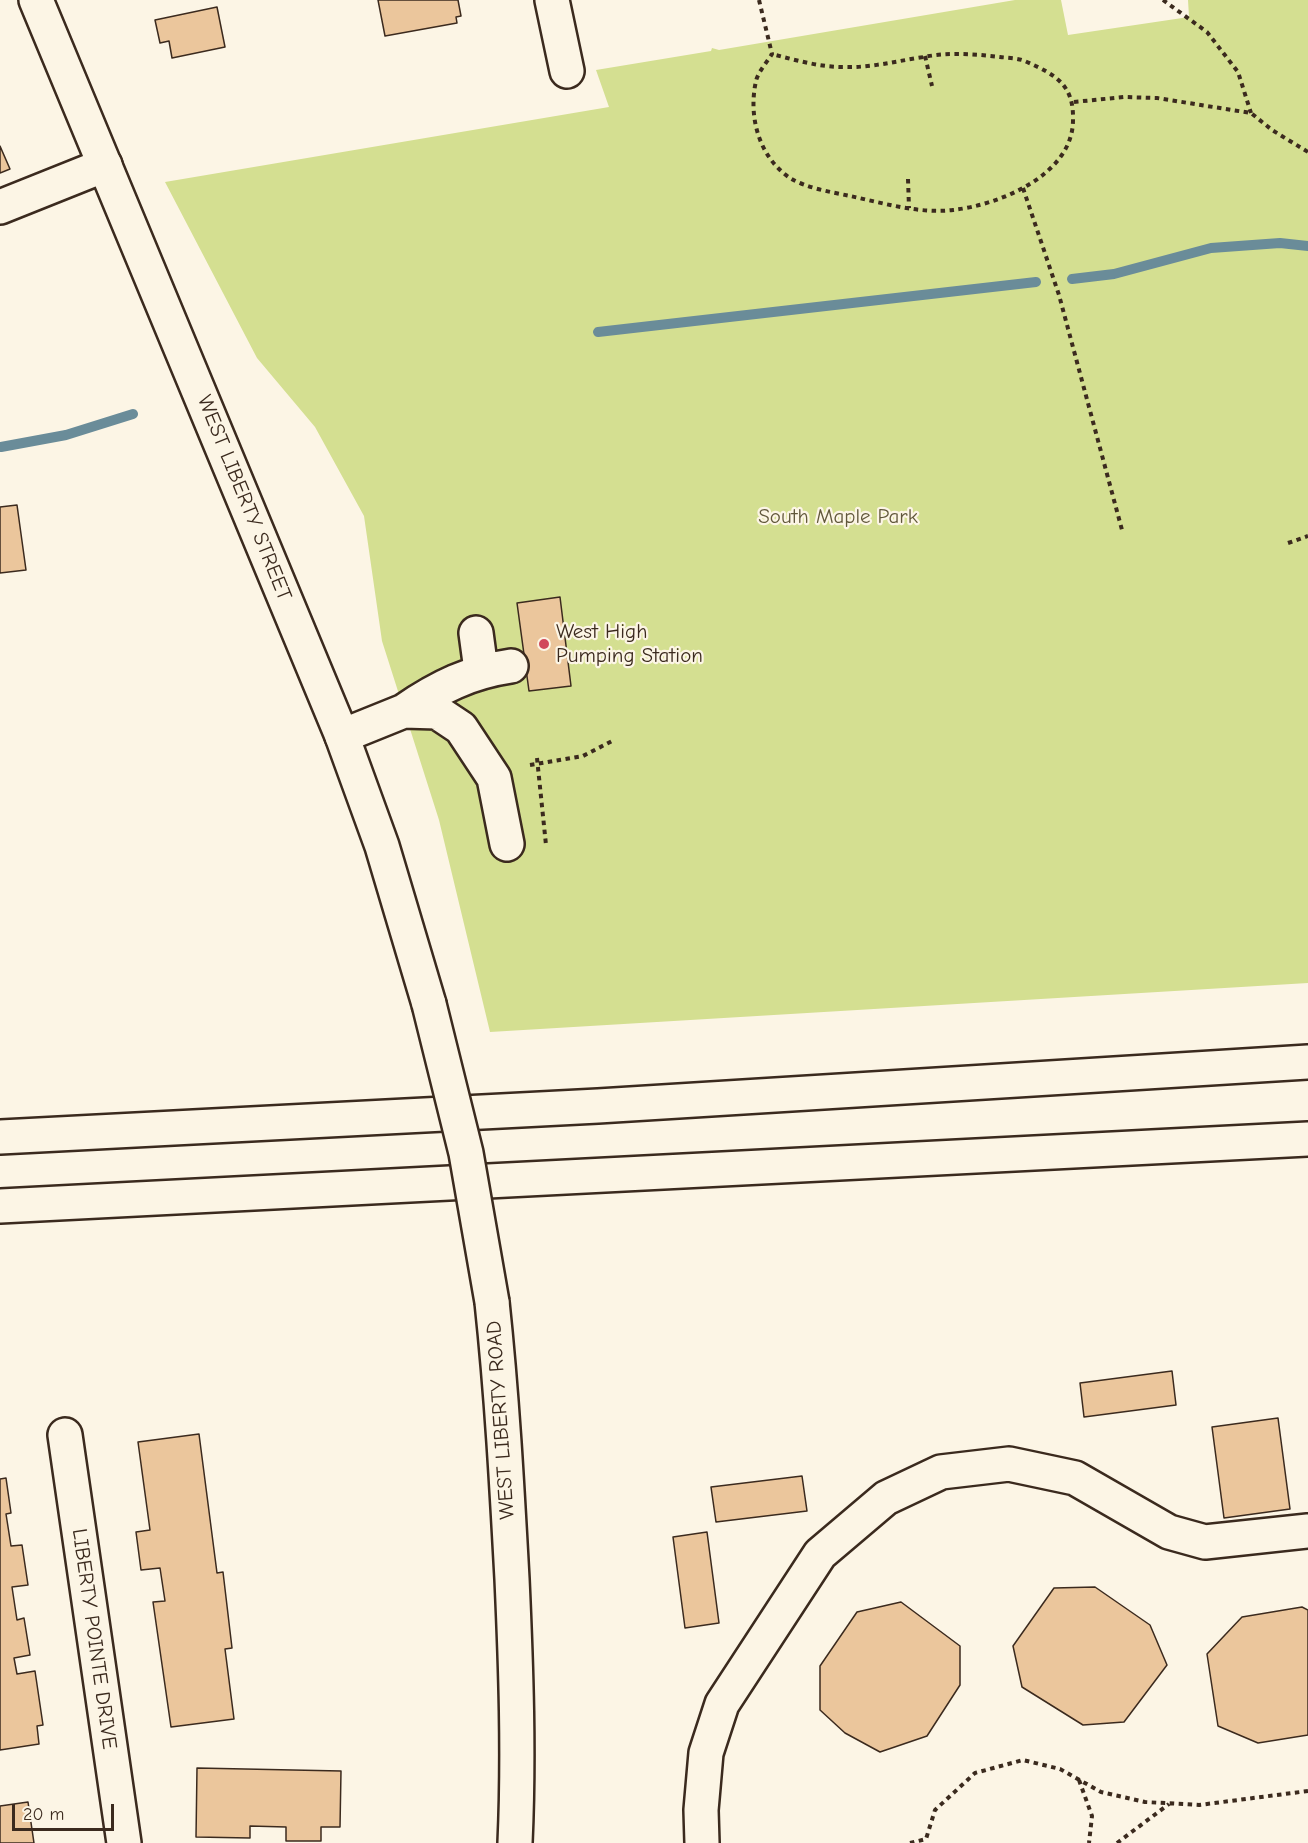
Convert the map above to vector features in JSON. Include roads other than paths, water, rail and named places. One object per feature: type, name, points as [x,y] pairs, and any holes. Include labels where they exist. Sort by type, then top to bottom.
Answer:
[{"type":"main road","name":"WEST LIBERTY STREET","points":[[36,0],[342,736],[382,846],[429,1004]]},
{"type":"main road","points":[[552,0],[567,71]]},
{"type":"main road","points":[[0,207],[105,165]]},
{"type":"main road","points":[[342,736],[405,711],[434,690],[496,668],[476,633]]},
{"type":"main road","points":[[405,711],[437,712],[461,728],[494,778],[507,844]]},
{"type":"main road","name":"WEST LIBERTY ROAD","points":[[429,1004],[466,1153],[492,1302],[502,1394],[515,1649],[518,1777],[515,1843]]},
{"type":"main road","points":[[0,1137],[598,1106],[1308,1062]]},
{"type":"main road","points":[[0,1206],[1308,1139]]},
{"type":"main road","name":"LIBERTY POINTE DRIVE","points":[[65,1435],[124,1843]]},
{"type":"main road","points":[[702,1843],[700,1810],[706,1753],[722,1704],[820,1554],[886,1498],[941,1472],[1010,1464],[1075,1478],[1169,1532],[1205,1542],[1308,1532]]},
{"type":"waterway","points":[[1072,279],[1114,274],[1211,248],[1280,243],[1308,246]]},
{"type":"waterway","points":[[598,332],[1036,282]]},
{"type":"waterway","points":[[1,447],[66,435],[133,414]]},
{"type":"place","name":"West High Pumping Station","points":[[544,644]]},
{"type":"park label","name":"South Maple Park","points":[[838,517]]}]
